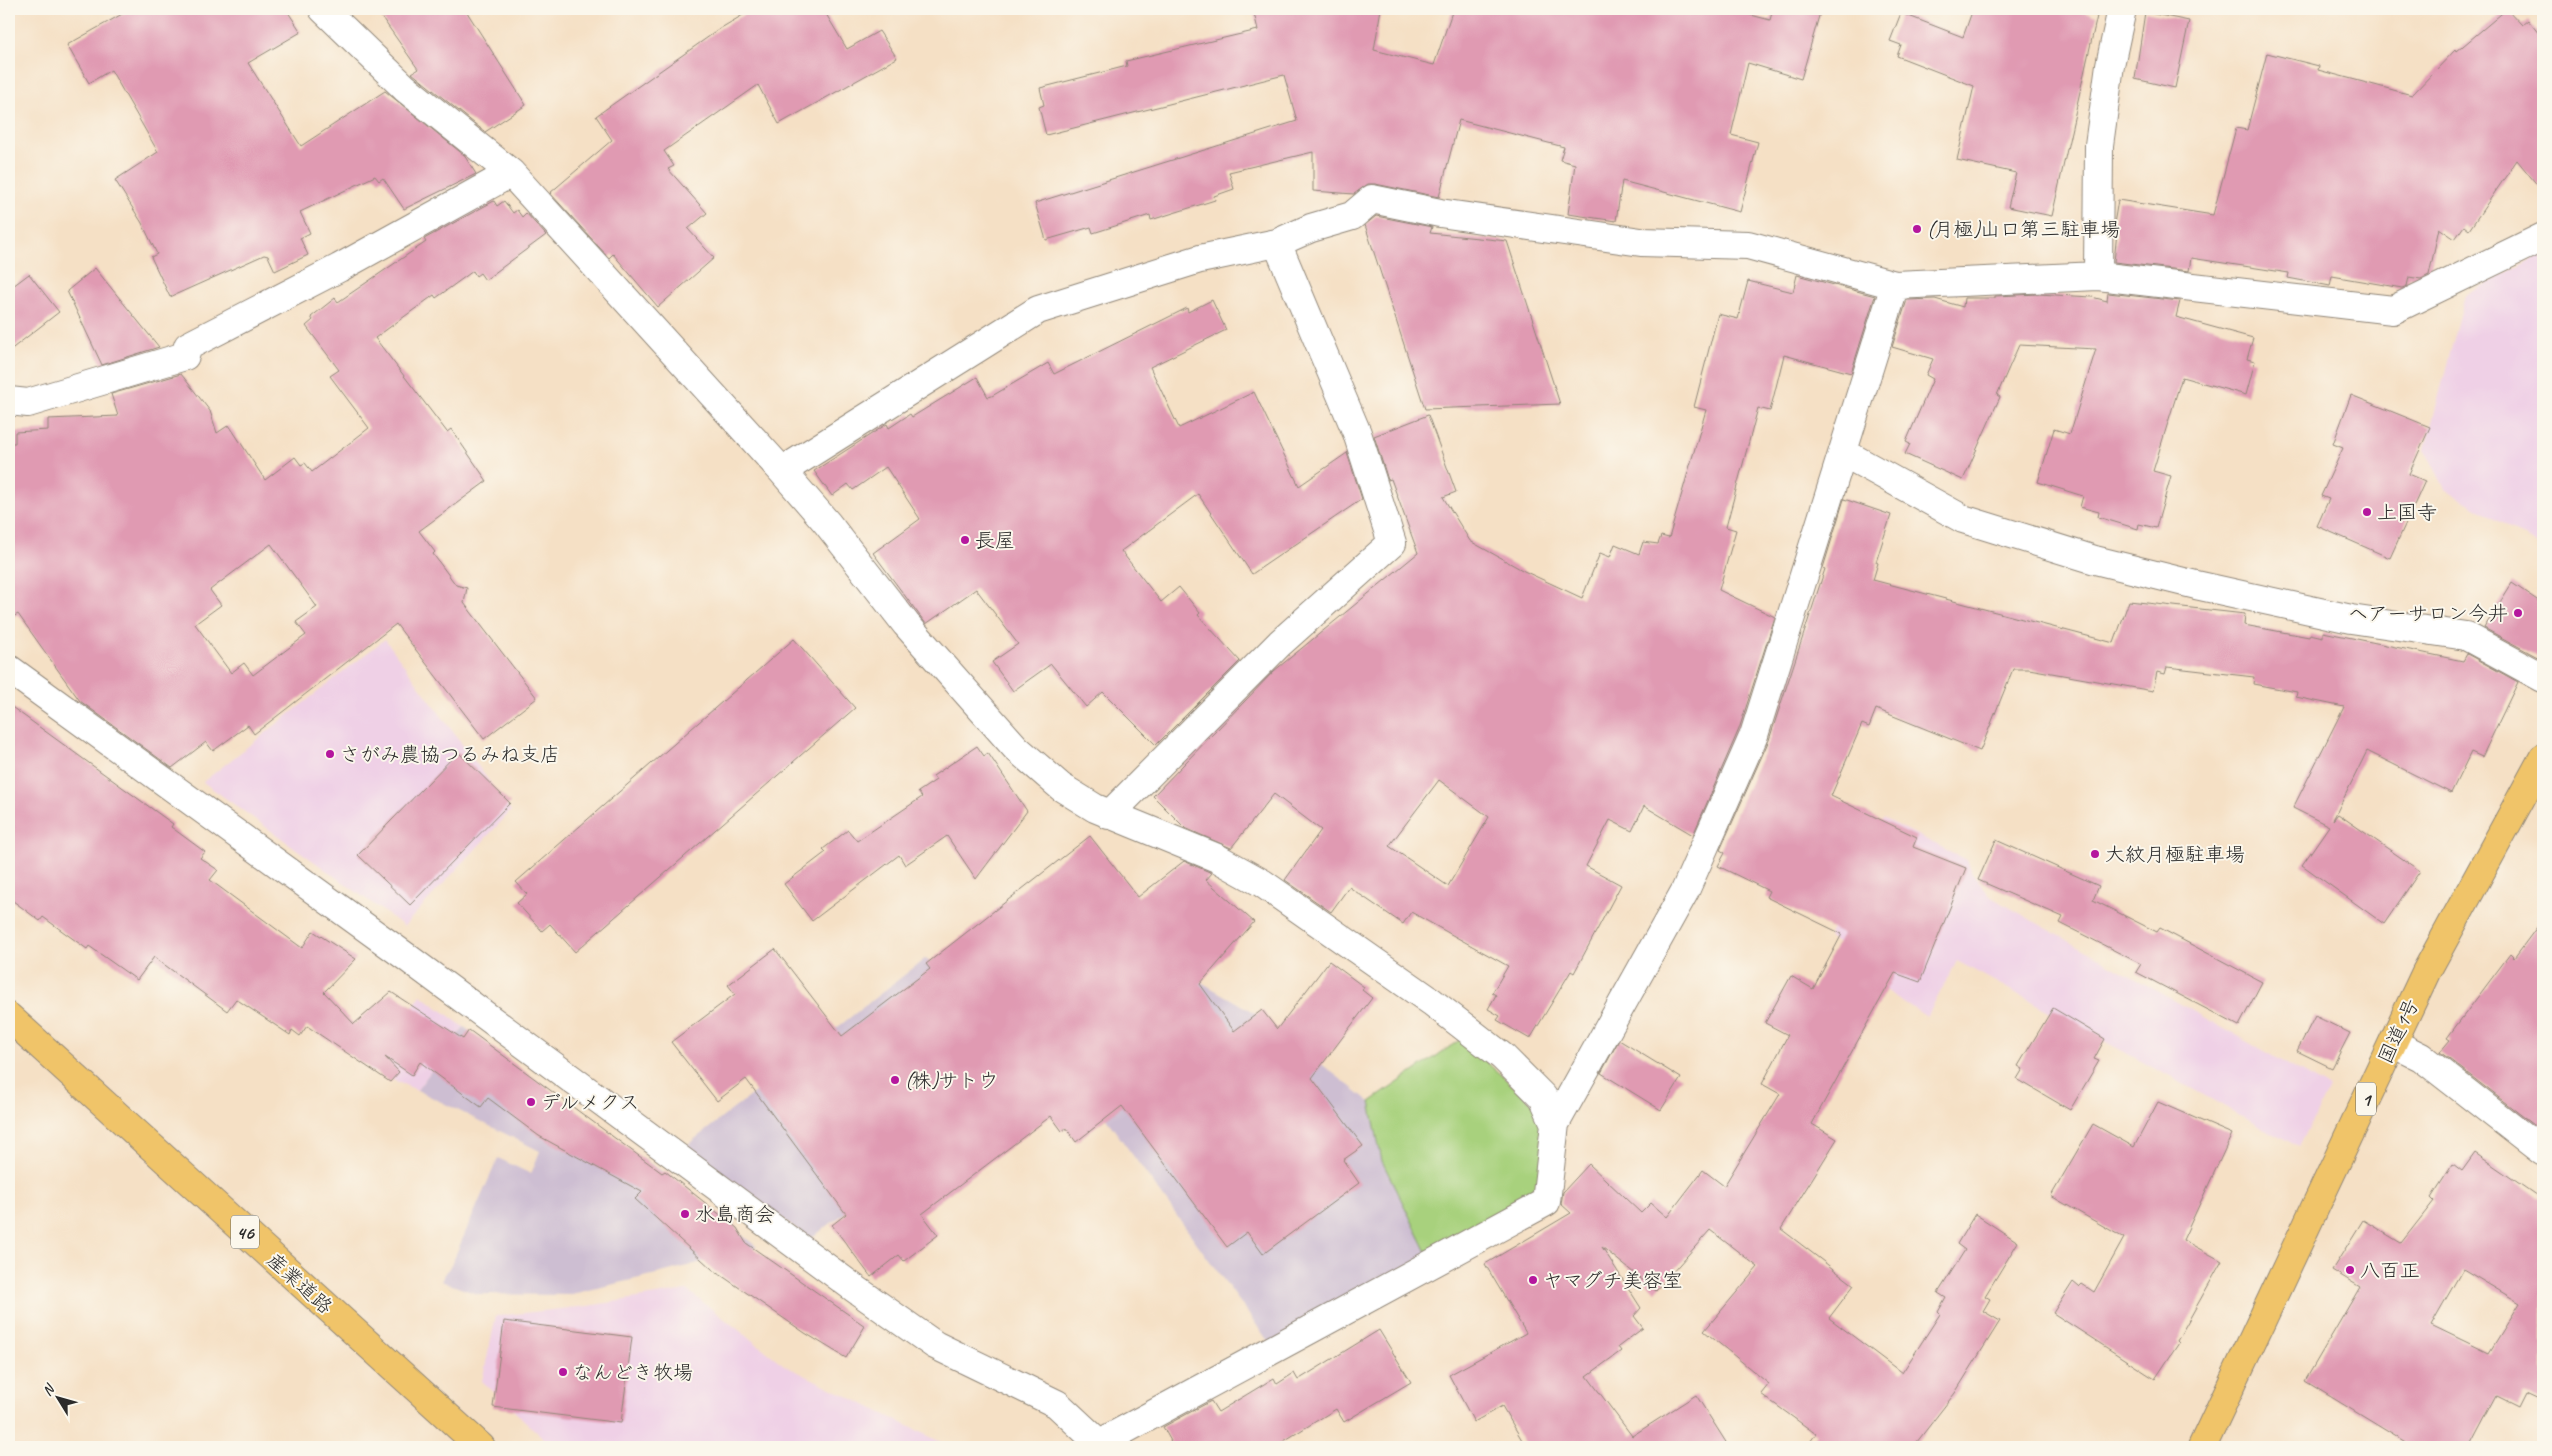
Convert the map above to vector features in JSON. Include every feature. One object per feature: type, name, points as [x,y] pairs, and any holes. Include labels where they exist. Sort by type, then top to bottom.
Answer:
[{"type":"main road","name":"国道1号","points":[[2202,1447],[2426,972],[2543,758]]},
{"type":"main road","name":"産業道路","points":[[9,1018],[481,1447]]},
{"type":"street","points":[[324,9],[405,88],[511,173],[827,522],[906,624],[1016,748],[1061,787],[1110,815],[1216,858],[1262,883],[1432,1002],[1504,1057],[1543,1098],[1555,1124]]},
{"type":"street","points":[[2098,276],[2099,145],[2110,65],[2122,9]]},
{"type":"street","points":[[9,401],[28,404],[185,356],[188,346],[339,268],[511,173]]},
{"type":"street","points":[[782,471],[1038,310],[1200,259],[1277,243],[1311,228],[1352,216],[1372,199],[1440,213],[1641,242],[1748,245],[1895,285],[2098,276],[2393,310],[2543,237]]},
{"type":"street","points":[[1110,815],[1280,643],[1392,544],[1357,433],[1277,243]]},
{"type":"street","points":[[9,669],[397,950],[854,1288],[935,1345],[1057,1404],[1101,1445],[1546,1202],[1555,1124],[1685,891],[1754,735],[1844,453],[1895,285]]},
{"type":"street","points":[[1844,453],[1963,519],[2095,560],[2196,585],[2351,619],[2466,636],[2543,678]]},
{"type":"street","points":[[2393,1043],[2421,1057],[2543,1152]]},
{"type":"shaded area","points":[[2543,253],[2543,548],[2445,489],[2425,449],[2465,296]]},
{"type":"shaded area","points":[[385,639],[511,811],[404,926],[203,782]]},
{"type":"shaded area","points":[[1883,818],[1967,860],[1972,874],[1991,897],[2329,1088],[2299,1147],[1957,961],[1927,1017],[1836,959],[1843,945],[1828,937]]},
{"type":"shaded area","points":[[926,958],[1020,1082],[810,1239],[686,1146]]},
{"type":"shaded area","points":[[1175,967],[1260,1016],[1370,1102],[1382,1161],[1433,1264],[1274,1349],[1059,1054]]},
{"type":"shaded area","points":[[421,995],[464,1027],[417,1090],[369,1070]]},
{"type":"shaded area","points":[[464,1027],[613,1139],[660,1170],[757,1247],[665,1272],[568,1295],[477,1294],[441,1281],[452,1263],[498,1158],[531,1174],[540,1151],[417,1090]]},
{"type":"shaded area","points":[[687,1290],[784,1365],[951,1447],[553,1447],[482,1381],[496,1316],[588,1306]]},
{"type":"green space","points":[[1461,1039],[1555,1124],[1546,1202],[1433,1264],[1382,1161],[1370,1102]]},
{"type":"building","points":[[131,9],[286,9],[301,32],[248,63],[301,146],[385,91],[464,155],[476,174],[404,209],[383,178],[379,181],[375,176],[300,212],[310,233],[300,238],[308,255],[275,271],[268,256],[264,255],[170,297],[151,257],[157,254],[142,223],[115,180],[158,152],[111,70],[89,83],[67,45]]},
{"type":"building","points":[[376,9],[465,9],[526,105],[485,132],[412,73],[418,69]]},
{"type":"building","points":[[753,9],[823,9],[847,49],[879,31],[897,58],[779,124],[758,85],[664,151],[674,166],[668,169],[707,213],[688,229],[714,258],[658,307],[613,254],[609,258],[550,193],[612,140],[596,116],[721,28]]},
{"type":"building","points":[[1253,9],[1381,9],[1374,50],[1434,65],[1453,9],[1728,9],[1770,20],[1773,9],[1821,9],[1801,79],[1748,63],[1731,135],[1758,142],[1740,212],[1622,181],[1616,221],[1568,214],[1575,164],[1560,160],[1564,147],[1459,120],[1439,197],[1375,184],[1368,184],[1354,194],[1313,191],[1313,152],[1229,172],[1234,189],[1214,196],[1215,200],[1151,220],[1150,215],[1093,233],[1091,227],[1046,240],[1035,203],[1297,121],[1284,75],[1046,135],[1039,107],[1044,105],[1040,88],[1127,66],[1126,61],[1258,30]]},
{"type":"building","points":[[1973,9],[2069,9],[2097,16],[2052,216],[2008,207],[2016,173],[1957,160],[1974,86],[1897,56],[1901,45],[1890,41],[1901,13],[1963,37]]},
{"type":"building","points":[[2507,9],[2522,25],[2528,20],[2543,39],[2543,192],[2517,160],[2469,230],[2464,226],[2455,239],[2439,228],[2429,275],[2421,279],[2409,277],[2407,286],[2402,288],[2332,276],[2330,286],[2288,278],[2289,273],[2191,258],[2189,271],[2114,262],[2117,232],[2114,232],[2114,224],[2118,200],[2213,215],[2236,128],[2247,130],[2267,53],[2319,66],[2318,70],[2412,95],[2456,49],[2457,51]]},
{"type":"building","points":[[2145,12],[2189,21],[2175,88],[2135,79]]},
{"type":"building","points":[[494,201],[497,206],[504,201],[513,213],[517,210],[522,217],[526,213],[546,235],[485,280],[480,273],[476,276],[473,271],[436,298],[434,295],[375,338],[447,432],[451,429],[487,481],[419,531],[456,585],[467,588],[464,603],[537,698],[484,739],[396,624],[254,734],[248,725],[213,751],[206,742],[172,768],[80,701],[18,614],[9,619],[9,443],[15,443],[15,432],[48,430],[48,419],[118,416],[111,394],[181,374],[210,411],[217,433],[229,425],[265,480],[295,457],[301,465],[305,463],[312,472],[369,428],[330,376],[339,370],[306,326],[313,320],[311,317],[335,298],[338,302],[426,242],[424,239]],"holes":[[[271,544],[317,607],[296,622],[306,635],[253,675],[244,663],[231,673],[195,624],[221,605],[210,590]]]},
{"type":"building","points":[[1376,216],[1432,227],[1430,233],[1507,241],[1560,404],[1425,409],[1365,225]]},
{"type":"building","points":[[95,268],[159,347],[102,365],[67,291]]},
{"type":"building","points":[[29,274],[59,312],[9,351],[9,289]]},
{"type":"building","points":[[1797,275],[1875,296],[1851,373],[1784,355],[1770,411],[1758,408],[1726,527],[1736,530],[1719,590],[1775,617],[1739,729],[1693,835],[1644,806],[1632,831],[1610,820],[1586,866],[1621,885],[1574,973],[1571,971],[1530,1039],[1497,1020],[1500,1016],[1488,1009],[1496,995],[1492,993],[1508,966],[1411,912],[1403,924],[1349,887],[1331,912],[1285,880],[1321,830],[1274,794],[1231,848],[1185,828],[1153,796],[1274,671],[1418,553],[1391,479],[1388,480],[1374,436],[1428,415],[1456,492],[1443,497],[1470,541],[1524,571],[1582,598],[1600,553],[1610,557],[1615,544],[1639,554],[1643,542],[1658,544],[1661,536],[1669,538],[1706,410],[1694,407],[1718,314],[1738,319],[1748,281],[1793,292]],"holes":[[[1439,780],[1489,817],[1448,886],[1389,846]]]},
{"type":"building","points":[[2108,293],[2180,301],[2176,317],[2253,338],[2247,359],[2255,361],[2246,395],[2182,377],[2153,471],[2171,476],[2156,528],[2139,524],[2138,529],[2098,517],[2099,512],[2080,507],[2083,496],[2038,482],[2054,429],[2070,434],[2096,349],[2019,345],[1997,395],[2000,397],[1963,480],[1905,454],[1910,444],[1906,442],[1933,379],[1926,375],[1933,359],[1892,347],[1907,300],[1935,299],[1963,307],[1964,298],[1995,298],[1995,296],[2038,294],[2092,297],[2107,301]]},
{"type":"building","points":[[1212,300],[1226,330],[1150,367],[1179,428],[1254,392],[1299,486],[1347,453],[1362,499],[1252,574],[1198,494],[1121,551],[1161,602],[1179,587],[1200,613],[1198,615],[1240,661],[1156,745],[1103,692],[1086,707],[1051,664],[1013,691],[992,662],[1018,644],[976,589],[926,624],[873,553],[920,519],[886,467],[853,490],[848,484],[832,496],[814,471],[887,424],[889,428],[910,414],[912,417],[977,377],[988,397],[992,396],[1048,363],[1054,374],[1187,308],[1188,312]]},
{"type":"building","name":"上国寺","points":[[2351,395],[2430,427],[2409,474],[2425,481],[2390,558],[2317,526],[2329,499],[2321,496],[2343,448],[2333,444]]},
{"type":"building","points":[[1844,499],[1891,515],[1876,562],[1878,563],[1873,580],[2114,643],[2129,601],[2245,614],[2244,625],[2309,637],[2310,634],[2323,637],[2323,632],[2463,661],[2467,654],[2518,682],[2482,757],[2471,752],[2451,793],[2367,751],[2333,820],[2338,814],[2420,871],[2384,924],[2302,865],[2329,826],[2293,808],[2344,707],[2296,697],[2297,692],[2253,684],[2254,677],[2167,667],[2165,674],[2157,672],[2153,691],[2029,669],[2013,669],[1980,751],[1876,709],[1869,727],[1862,724],[1831,796],[1917,837],[1913,847],[1966,868],[1920,982],[1895,973],[1812,1124],[1837,1139],[1781,1229],[1854,1285],[1829,1318],[1902,1373],[1940,1314],[1938,1312],[1946,1298],[1938,1293],[1965,1250],[1957,1244],[1975,1214],[2018,1242],[1985,1296],[1990,1299],[1983,1311],[2000,1321],[1955,1393],[1913,1447],[1806,1447],[1816,1434],[1761,1394],[1769,1384],[1704,1331],[1758,1267],[1710,1230],[1656,1291],[1602,1247],[1641,1308],[1634,1316],[1643,1328],[1618,1347],[1621,1351],[1587,1376],[1632,1436],[1696,1395],[1729,1447],[1526,1447],[1502,1406],[1474,1422],[1449,1375],[1526,1333],[1485,1264],[1571,1213],[1561,1204],[1563,1192],[1589,1164],[1641,1213],[1651,1203],[1667,1217],[1703,1170],[1724,1186],[1780,1094],[1762,1084],[1788,1035],[1765,1023],[1791,976],[1813,989],[1842,934],[1766,897],[1769,891],[1718,866],[1725,853],[1720,850],[1769,740],[1825,569],[1823,568]]},
{"type":"building","name":"ヘアーサロン今井","points":[[2512,583],[2543,604],[2543,660],[2484,628]]},
{"type":"building","points":[[794,639],[855,708],[575,952],[550,924],[542,931],[517,903],[527,894],[516,882]]},
{"type":"building","points":[[9,705],[173,824],[171,827],[205,852],[200,858],[218,870],[210,880],[302,948],[313,931],[356,959],[324,992],[354,1024],[391,992],[463,1039],[469,1030],[662,1173],[665,1171],[737,1228],[746,1243],[865,1326],[846,1358],[805,1333],[712,1269],[635,1199],[642,1192],[539,1136],[488,1098],[481,1107],[420,1062],[412,1075],[385,1057],[399,1072],[390,1082],[307,1026],[300,1036],[292,1030],[290,1035],[236,999],[227,1011],[154,957],[137,980],[89,946],[87,949],[43,917],[40,921],[9,898]]},
{"type":"building","points":[[977,746],[984,756],[988,753],[1027,811],[976,879],[947,836],[905,865],[899,855],[812,921],[784,884],[826,852],[823,849],[848,830],[857,841],[922,797],[918,792],[936,780],[933,776]]},
{"type":"building","points":[[458,752],[510,803],[410,905],[358,855]]},
{"type":"building","points":[[1090,836],[1138,897],[1184,861],[1212,873],[1206,880],[1254,922],[1200,984],[1234,1031],[1262,1010],[1277,1029],[1329,961],[1364,987],[1362,990],[1372,998],[1312,1078],[1363,1146],[1343,1160],[1359,1183],[1263,1254],[1247,1232],[1227,1247],[1122,1106],[1076,1142],[1066,1128],[1062,1131],[1051,1116],[922,1214],[938,1235],[904,1261],[899,1255],[871,1277],[832,1225],[846,1214],[746,1079],[717,1101],[671,1042],[735,994],[728,985],[775,949],[842,1036],[930,969],[926,964]]},
{"type":"building","points":[[1996,840],[2099,886],[2093,900],[2157,932],[2160,928],[2262,982],[2239,1026],[2136,972],[2141,964],[2060,923],[2063,917],[1978,880]]},
{"type":"building","points":[[2543,919],[2543,1132],[2440,1052],[2450,1040],[2447,1038],[2510,954],[2514,958]]},
{"type":"building","points":[[2053,1008],[2105,1039],[2094,1059],[2099,1061],[2070,1110],[2017,1079],[2023,1069],[2018,1066]]},
{"type":"building","points":[[2315,1016],[2350,1033],[2332,1068],[2297,1051]]},
{"type":"building","points":[[1619,1040],[1681,1078],[1661,1110],[1601,1073]]},
{"type":"building","points":[[2158,1102],[2232,1134],[2183,1240],[2222,1261],[2177,1341],[2179,1343],[2155,1379],[2053,1313],[2073,1282],[2079,1287],[2082,1284],[2094,1292],[2124,1238],[2051,1196],[2093,1124],[2134,1147]]},
{"type":"building","points":[[2475,1153],[2543,1200],[2543,1401],[2526,1393],[2519,1407],[2497,1396],[2470,1447],[2413,1447],[2305,1381],[2360,1287],[2332,1270],[2363,1220],[2401,1243],[2434,1201],[2431,1198],[2453,1164],[2462,1171]],"holes":[[[2463,1269],[2520,1303],[2489,1353],[2431,1325]]]},
{"type":"building","name":"なんどき牧場","points":[[504,1321],[632,1337],[621,1423],[493,1407]]},
{"type":"building","points":[[1379,1330],[1411,1382],[1344,1422],[1336,1409],[1274,1447],[1161,1447],[1171,1441],[1163,1427],[1211,1401],[1218,1412],[1274,1378],[1277,1384],[1294,1373],[1298,1380]]},
{"type":"place","name":"(月極)山口第三駐車場","points":[[1917,229]]},
{"type":"place","name":"上国寺","points":[[2367,512]]},
{"type":"place","name":"長屋","points":[[965,540]]},
{"type":"place","name":"ヘアーサロン今井","points":[[2518,613]]},
{"type":"place","name":"さがみ農協つるみね支店","points":[[330,754]]},
{"type":"place","name":"大紋月極駐車場","points":[[2095,854]]},
{"type":"place","name":"(株)サトウ","points":[[895,1080]]},
{"type":"place","name":"デルメクス","points":[[531,1102]]},
{"type":"place","name":"水島商会","points":[[685,1214]]},
{"type":"place","name":"八百正","points":[[2350,1270]]},
{"type":"place","name":"ヤマグチ美容室","points":[[1533,1280]]},
{"type":"place","name":"なんどき牧場","points":[[563,1372]]}]
